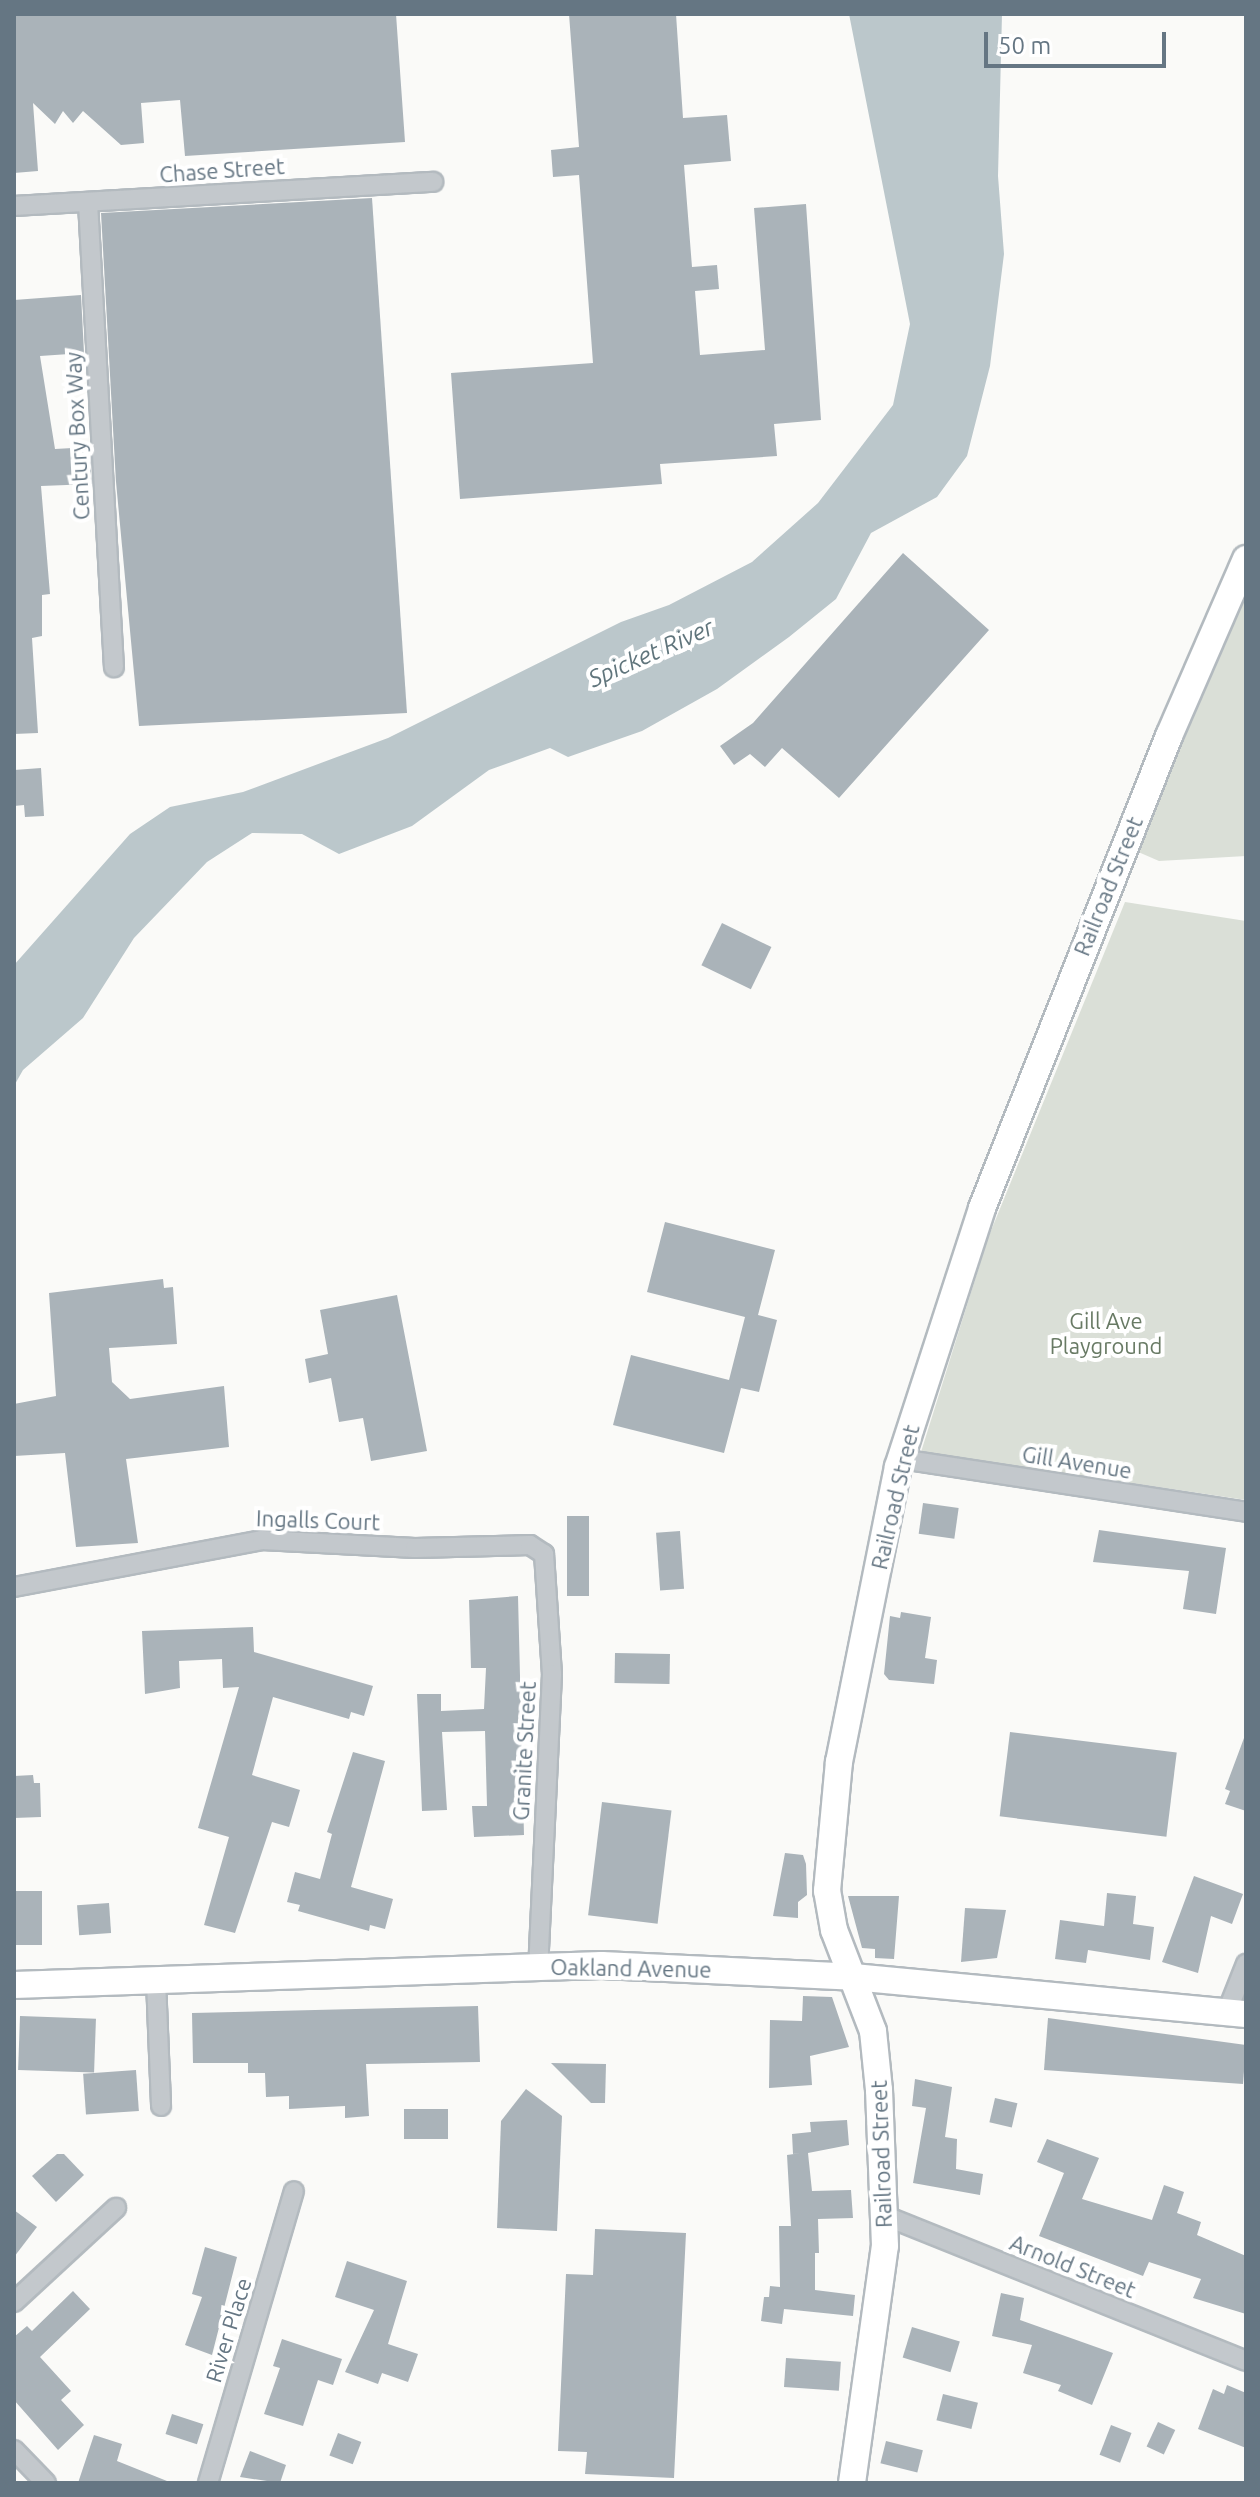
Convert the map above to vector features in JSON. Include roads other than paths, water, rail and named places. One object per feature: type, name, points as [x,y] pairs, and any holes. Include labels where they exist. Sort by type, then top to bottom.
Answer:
[{"type":"main road","name":"Railroad Street","points":[[852,2483],[885,2246],[873,2031],[834,1930],[827,1891],[839,1762],[901,1459],[982,1208],[1196,667],[1246,559]]},
{"type":"main road","name":"Oakland Avenue","points":[[14,1985],[538,1967],[702,1969],[853,1977],[1237,2013]]},
{"type":"street","name":"Chase Street","points":[[14,206],[433,182]]},
{"type":"street","name":"Century Box Way","points":[[88,203],[114,667]]},
{"type":"street","name":"Gill Avenue","points":[[901,1459],[1246,1512]]},
{"type":"street","name":"Ingalls Court","points":[[14,1587],[262,1540],[415,1548],[530,1545]]},
{"type":"street","name":"Granite Street","points":[[530,1545],[544,1554],[552,1674],[538,1967]]},
{"type":"street","points":[[1237,2013],[1246,1964]]},
{"type":"street","points":[[156,1980],[161,2106]]},
{"type":"street","name":"River Place","points":[[208,2483],[294,2191]]},
{"type":"street","points":[[14,2302],[116,2208]]},
{"type":"street","name":"Arnold Street","points":[[883,2215],[1246,2361]]},
{"type":"street","points":[[14,2450],[46,2483]]},
{"type":"water","name":"Spicket River","points":[[849,14],[1002,14],[998,176],[1004,254],[990,366],[967,456],[937,497],[871,533],[836,599],[789,637],[717,689],[642,731],[568,757],[550,748],[489,770],[412,826],[339,854],[302,834],[252,833],[207,862],[134,938],[83,1018],[23,1070],[14,1086],[14,965],[130,834],[170,807],[243,792],[388,738],[621,622],[669,605],[752,562],[818,503],[893,405],[910,324]]},
{"type":"park label","name":"Gill Ave Playground","points":[[1106,1332]]}]
